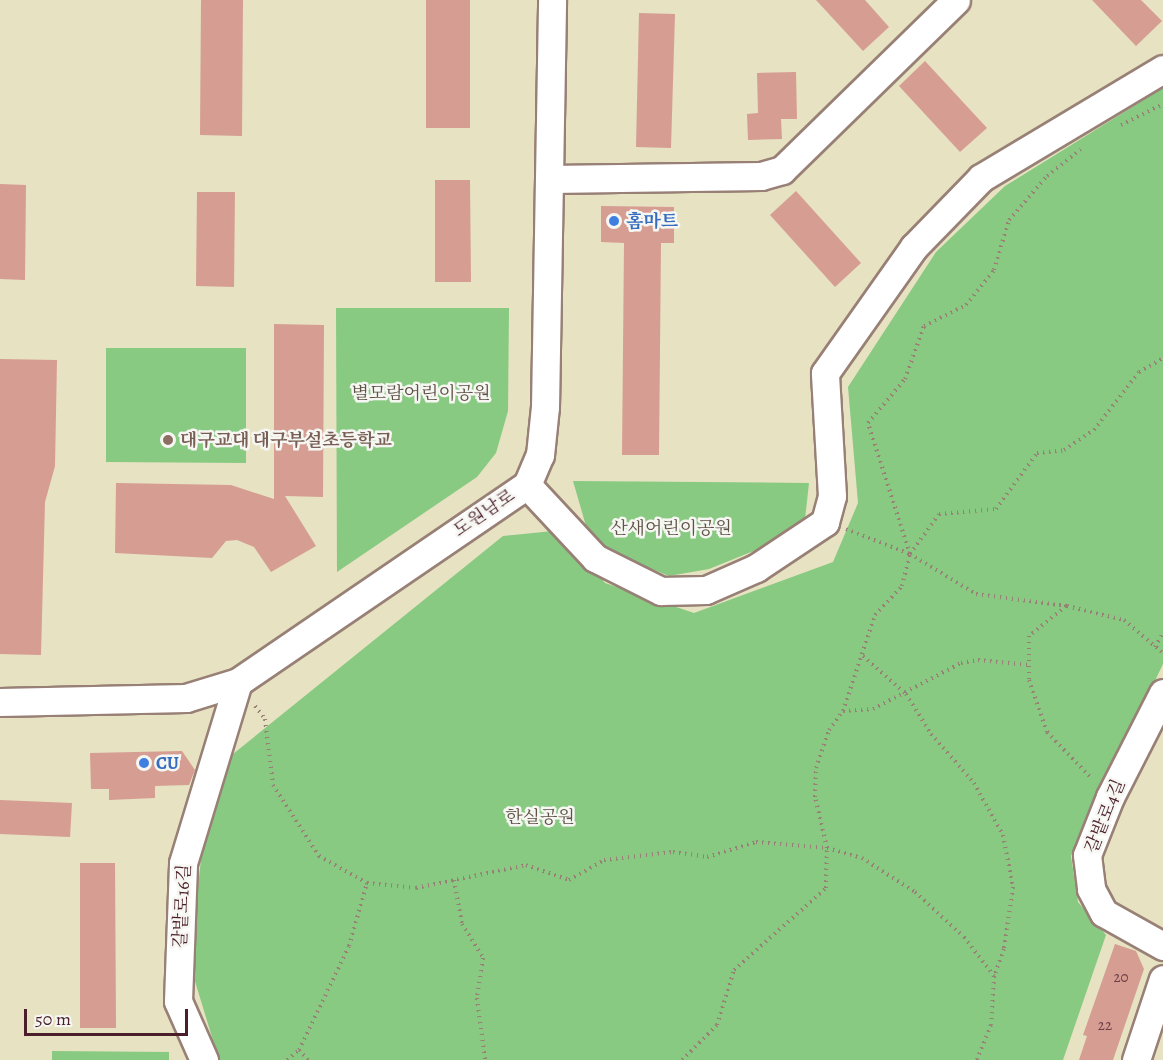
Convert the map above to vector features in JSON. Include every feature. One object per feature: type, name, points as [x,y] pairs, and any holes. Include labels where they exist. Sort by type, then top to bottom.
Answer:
[{"type":"street","name":"도원남로","points":[[0,702],[186,698],[238,682],[527,485],[540,455],[545,406],[552,0]]},
{"type":"street","points":[[550,179],[761,176],[782,170],[956,0]]},
{"type":"street","points":[[527,485],[595,558],[661,591],[706,590],[756,568],[825,522],[832,495],[825,373],[914,247],[981,178],[1163,69]]},
{"type":"street","name":"갈밭로16길","points":[[204,1060],[178,1001],[183,863],[238,682]]},
{"type":"street","name":"갈밭로4길","points":[[1163,693],[1110,797],[1087,855],[1091,889],[1104,913],[1163,946]]},
{"type":"street","points":[[1136,1060],[1163,979]]},
{"type":"path","points":[[1113,129],[1163,104]]},
{"type":"path","points":[[910,554],[868,423],[905,379],[924,326],[966,305],[994,270],[1009,220],[1047,176],[1084,146]]},
{"type":"path","points":[[682,1060],[717,1026],[734,970],[826,888],[826,848],[815,797],[816,768],[829,730],[843,711],[875,615],[902,586],[910,554],[939,514],[996,509],[1038,453],[1064,450],[1094,430],[1138,372],[1163,358]]},
{"type":"path","points":[[825,522],[910,554],[976,594],[1067,606],[1124,621],[1163,653]]},
{"type":"path","points":[[1067,606],[1029,636],[1029,680],[1047,732],[1110,797]]},
{"type":"path","points":[[1155,647],[1163,633]]},
{"type":"path","points":[[863,656],[906,694],[931,734],[974,783],[1003,835],[1013,887],[1005,949],[994,976],[991,1025],[977,1060]]},
{"type":"path","points":[[843,711],[873,709],[906,694],[961,663],[978,660],[1029,665]]},
{"type":"path","points":[[238,682],[265,719],[273,785],[319,856],[367,883],[416,888],[526,865],[569,880],[604,860],[673,852],[707,857],[756,842],[826,848],[862,858],[915,892],[964,937],[994,976]]},
{"type":"path","points":[[454,880],[462,924],[483,958],[477,998],[485,1060]]},
{"type":"path","points":[[287,1060],[299,1050],[349,946],[367,883]]},
{"type":"path","points":[[299,1050],[309,1060]]},
{"type":"green space","name":"한실공원","points":[[1163,88],[1163,664],[1071,856],[1078,902],[1106,935],[1063,1060],[219,1060],[190,965],[202,849],[233,754],[503,536],[563,530],[605,583],[694,613],[833,562],[858,503],[848,387],[936,252],[1005,186]]},
{"type":"green space","name":"별모람어린이공원","points":[[336,308],[509,308],[508,411],[496,453],[477,477],[337,572]]},
{"type":"green space","points":[[106,348],[246,348],[246,463],[106,462]]},
{"type":"green space","name":"산새어린이공원","points":[[573,481],[809,483],[805,519],[756,550],[709,569],[669,576],[607,551],[586,526]]},
{"type":"green space","points":[[52,1051],[169,1052],[169,1060],[52,1060]]},
{"type":"building","points":[[201,0],[243,0],[242,136],[200,135]]},
{"type":"building","points":[[426,0],[470,0],[470,128],[426,128]]},
{"type":"building","points":[[816,0],[865,0],[889,27],[863,51]]},
{"type":"building","points":[[1092,0],[1141,0],[1162,21],[1136,46]]},
{"type":"building","points":[[639,13],[675,14],[671,148],[636,147]]},
{"type":"building","points":[[925,61],[987,128],[960,152],[899,86]]},
{"type":"building","points":[[796,72],[797,119],[781,119],[782,139],[748,140],[747,114],[758,113],[757,73]]},
{"type":"building","points":[[435,180],[470,180],[471,282],[435,282]]},
{"type":"building","points":[[0,184],[26,185],[25,280],[0,279]]},
{"type":"building","points":[[796,191],[861,263],[835,287],[770,215]]},
{"type":"building","points":[[197,192],[235,192],[234,287],[196,286]]},
{"type":"building","points":[[601,206],[674,207],[674,243],[661,243],[659,455],[622,455],[624,243],[601,242]]},
{"type":"building","points":[[274,324],[324,325],[323,497],[285,496],[316,546],[271,572],[254,547],[237,540],[226,541],[212,558],[115,553],[116,483],[231,485],[274,499]]},
{"type":"building","points":[[0,359],[57,360],[55,466],[45,502],[41,655],[0,654]]},
{"type":"building","points":[[182,751],[195,770],[189,785],[155,786],[155,798],[109,800],[109,789],[91,789],[90,753]]},
{"type":"building","points":[[0,800],[72,803],[70,837],[0,834]]},
{"type":"building","points":[[80,863],[115,863],[116,1028],[80,1028]]},
{"type":"building","points":[[1115,944],[1136,951],[1144,969],[1113,1060],[1079,1060],[1087,1036],[1083,1035]]},
{"type":"place","name":"홈마트","points":[[614,221]]},
{"type":"place","name":"대구교대 대구부설초등학교","points":[[168,440]]},
{"type":"place","name":"CU","points":[[144,763]]}]
